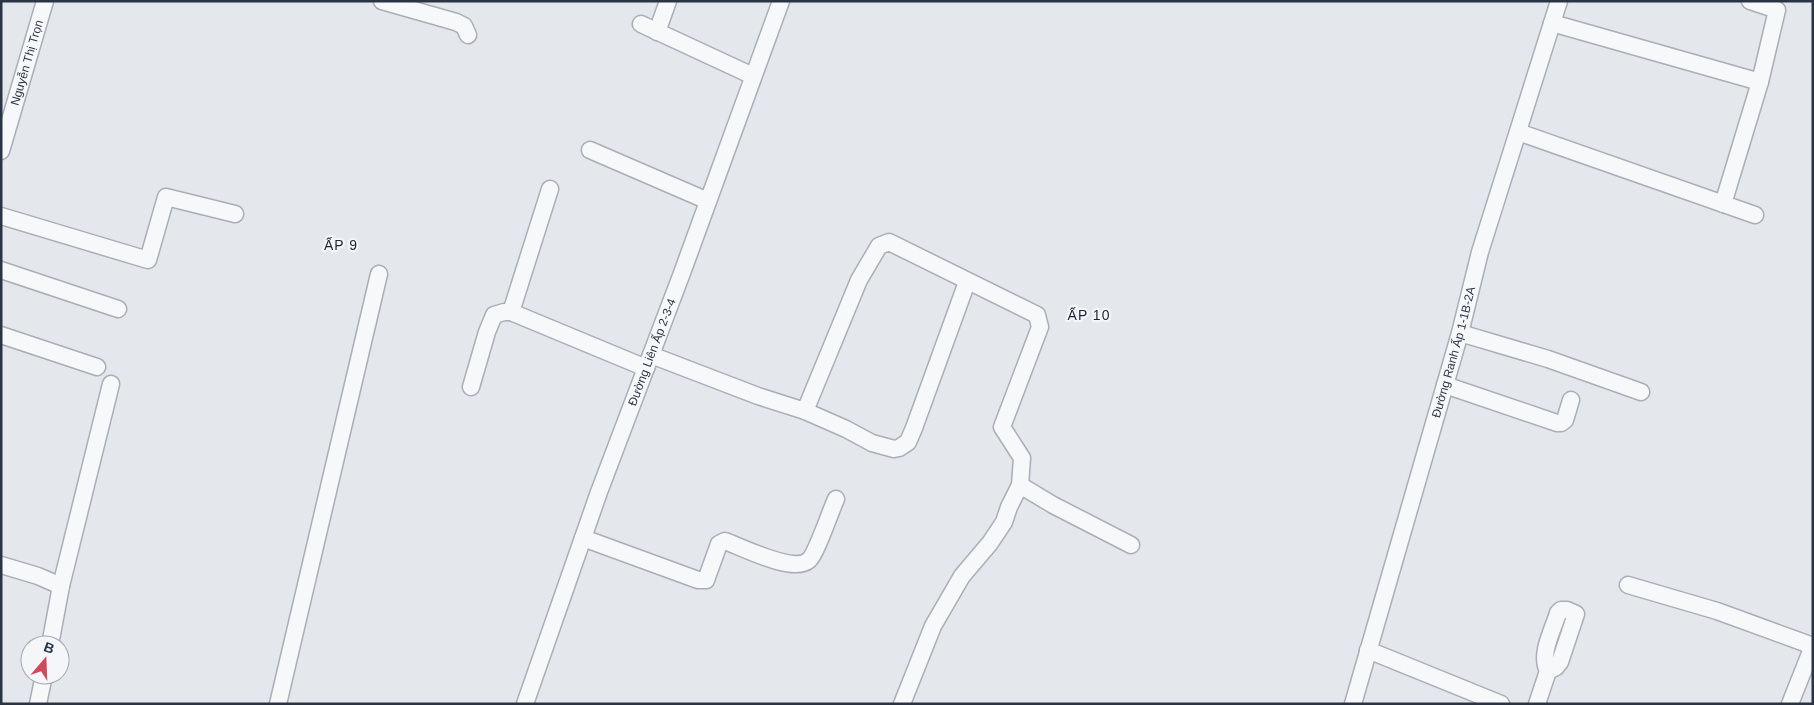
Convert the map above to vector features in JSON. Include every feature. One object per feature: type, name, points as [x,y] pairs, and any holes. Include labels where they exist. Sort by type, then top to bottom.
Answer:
[{"type":"street","name":"Nguyễn Thị Trọn","points":[[1,151],[45,1]]},
{"type":"street","points":[[382,1],[456,22],[464,26],[468,35]]},
{"type":"street","points":[[657,32],[668,1]]},
{"type":"street","name":"Đường Liên Ấp 2-3-4","points":[[524,704],[583,538],[781,1]]},
{"type":"street","name":"Đường Ranh Ấp 1-1B-2A","points":[[1353,704],[1460,333],[1480,252],[1559,1]]},
{"type":"street","points":[[1723,204],[1760,82],[1776,10],[1750,1]]},
{"type":"street","points":[[1552,23],[1760,82]]},
{"type":"street","points":[[641,24],[753,76]]},
{"type":"street","points":[[1518,132],[1755,215]]},
{"type":"street","points":[[590,150],[708,201]]},
{"type":"street","points":[[511,312],[550,189]]},
{"type":"street","points":[[1,216],[148,260],[166,197],[235,214]]},
{"type":"street","points":[[805,411],[859,280],[879,246],[889,242],[896,245],[967,282],[1037,315],[1040,327],[1002,427],[1022,458],[1020,485],[1004,522],[990,543],[962,576],[933,626],[902,704]]},
{"type":"street","points":[[1,270],[118,309]]},
{"type":"street","points":[[278,704],[379,274]]},
{"type":"street","points":[[471,387],[494,315],[511,312],[648,362],[805,411],[872,443],[894,450],[904,445],[914,428],[967,282]]},
{"type":"street","points":[[1460,333],[1548,359],[1641,392]]},
{"type":"street","points":[[1,335],[97,367]]},
{"type":"street","points":[[52,635],[61,586],[111,384]]},
{"type":"street","points":[[1445,385],[1557,423],[1562,423],[1565,420],[1571,400]]},
{"type":"street","points":[[1020,485],[1053,505],[1131,545]]},
{"type":"street","points":[[583,538],[698,580],[706,580],[719,544],[725,541],[785,564],[802,565],[811,559],[836,499]]},
{"type":"street","points":[[1,565],[38,576],[61,586]]},
{"type":"street","points":[[1628,585],[1717,611],[1813,646],[1790,704]]},
{"type":"street","points":[[1368,650],[1501,704]]},
{"type":"street","points":[[1537,704],[1548,671]]},
{"type":"street","points":[[38,704],[42,685]]},
{"type":"district","name":"ẤP 9","points":[[341,245]]},
{"type":"district","name":"ẤP 10","points":[[1089,315]]}]
